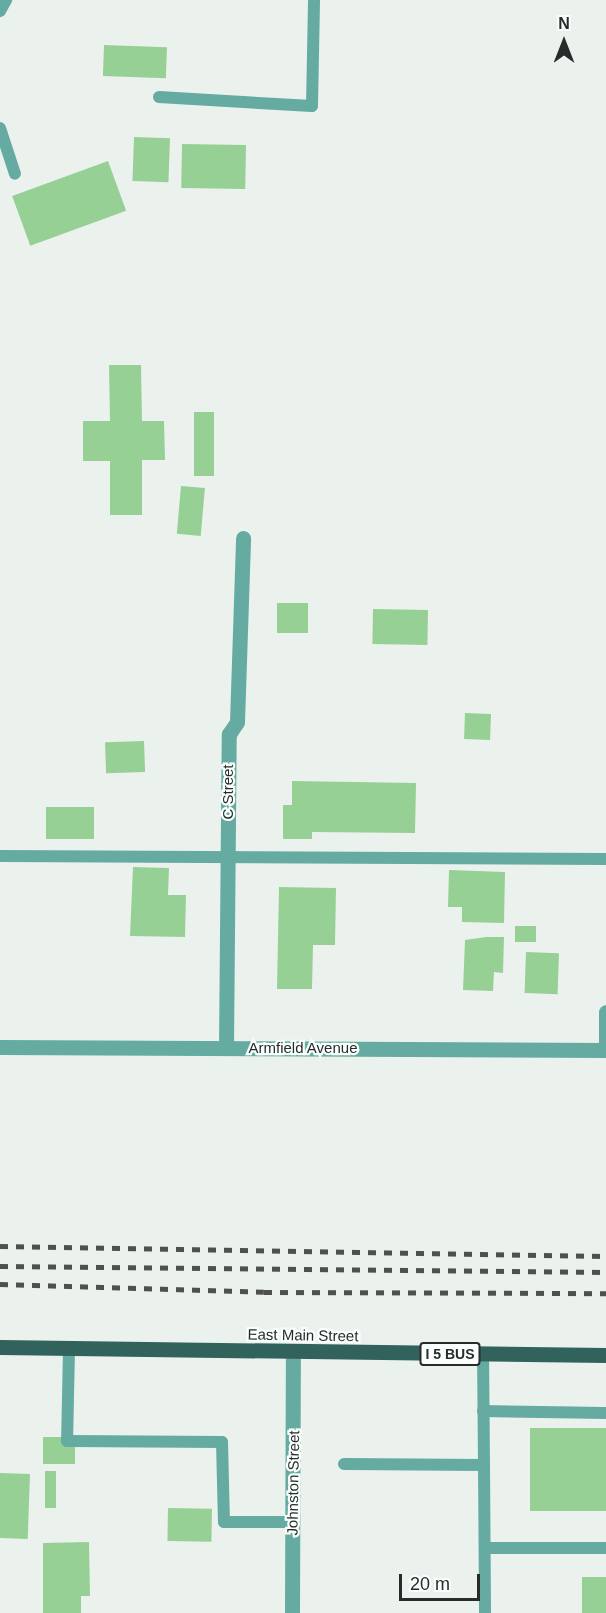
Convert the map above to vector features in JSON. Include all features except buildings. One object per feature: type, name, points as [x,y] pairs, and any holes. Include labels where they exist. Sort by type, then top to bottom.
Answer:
[{"type":"main road","name":"East Main Street","points":[[0,1347],[294,1354],[606,1355]]},
{"type":"street","name":"C Street","points":[[226,1048],[229,734],[237,722],[243,538]]},
{"type":"street","points":[[606,1012],[606,1050]]},
{"type":"street","name":"Armfield Avenue","points":[[0,1047],[606,1050]]},
{"type":"street","name":"Johnston Street","points":[[292,1613],[294,1354]]},
{"type":"lane","points":[[0,10],[6,0]]},
{"type":"lane","points":[[159,97],[312,106],[314,0]]},
{"type":"lane","points":[[0,128],[15,174]]},
{"type":"lane","points":[[0,856],[606,859]]},
{"type":"lane","points":[[69,1348],[67,1441],[222,1442],[224,1522],[292,1522]]},
{"type":"lane","points":[[483,1354],[486,1613]]},
{"type":"lane","points":[[483,1411],[606,1413]]},
{"type":"lane","points":[[344,1464],[484,1465]]},
{"type":"lane","points":[[485,1548],[606,1548]]},
{"type":"railway","points":[[0,1246],[606,1256]]},
{"type":"railway","points":[[0,1266],[606,1272]]},
{"type":"railway","points":[[0,1284],[264,1292],[606,1293]]}]
